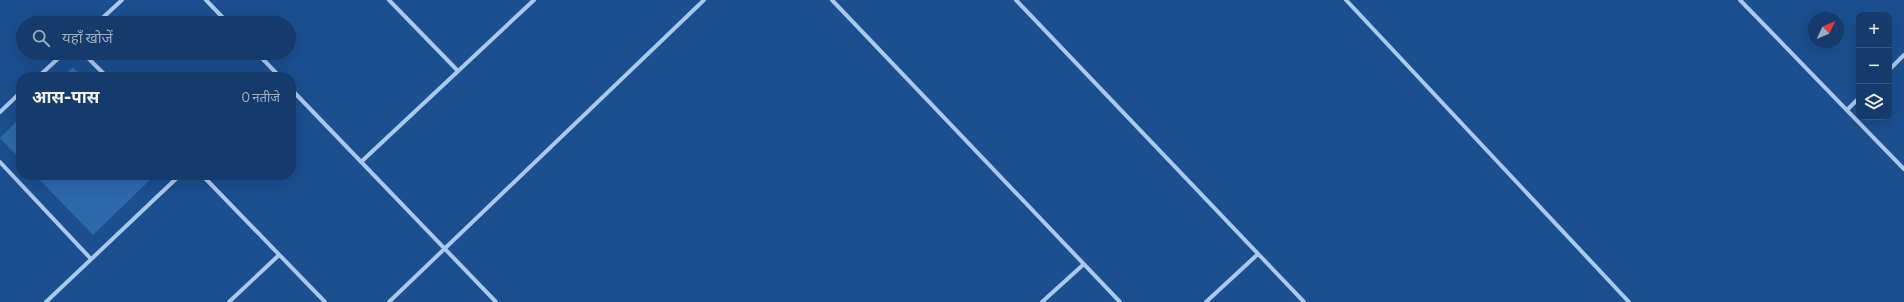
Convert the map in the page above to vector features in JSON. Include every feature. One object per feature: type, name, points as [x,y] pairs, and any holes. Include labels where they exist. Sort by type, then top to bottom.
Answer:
[{"type":"street","points":[[105,16],[122,0]]},
{"type":"street","points":[[206,0],[221,16]]},
{"type":"street","points":[[389,0],[458,71]]},
{"type":"street","points":[[361,162],[534,0]]},
{"type":"street","points":[[389,302],[704,0]]},
{"type":"street","points":[[832,0],[1120,302]]},
{"type":"street","points":[[1016,0],[1304,302]]},
{"type":"street","points":[[1346,0],[1629,302]]},
{"type":"street","points":[[1740,0],[1904,169]]},
{"type":"street","points":[[1892,67],[1904,55]]},
{"type":"street","points":[[43,72],[56,60]]},
{"type":"street","points":[[90,60],[102,72]]},
{"type":"street","points":[[264,60],[275,72]]},
{"type":"street","points":[[296,94],[496,302]]},
{"type":"street","points":[[0,112],[16,97]]},
{"type":"street","points":[[1848,110],[1856,101]]},
{"type":"street","points":[[0,162],[16,179]]},
{"type":"street","points":[[17,180],[91,259]]},
{"type":"street","points":[[46,302],[175,180]]},
{"type":"street","points":[[207,180],[326,302]]},
{"type":"street","points":[[1206,302],[1258,254]]},
{"type":"street","points":[[229,302],[280,255]]},
{"type":"street","points":[[1042,302],[1084,264]]},
{"type":"shaded area","points":[[73,67],[78,72],[68,72]]},
{"type":"shaded area","points":[[16,122],[16,155],[0,138]]},
{"type":"shaded area","points":[[40,180],[150,180],[93,235]]}]
